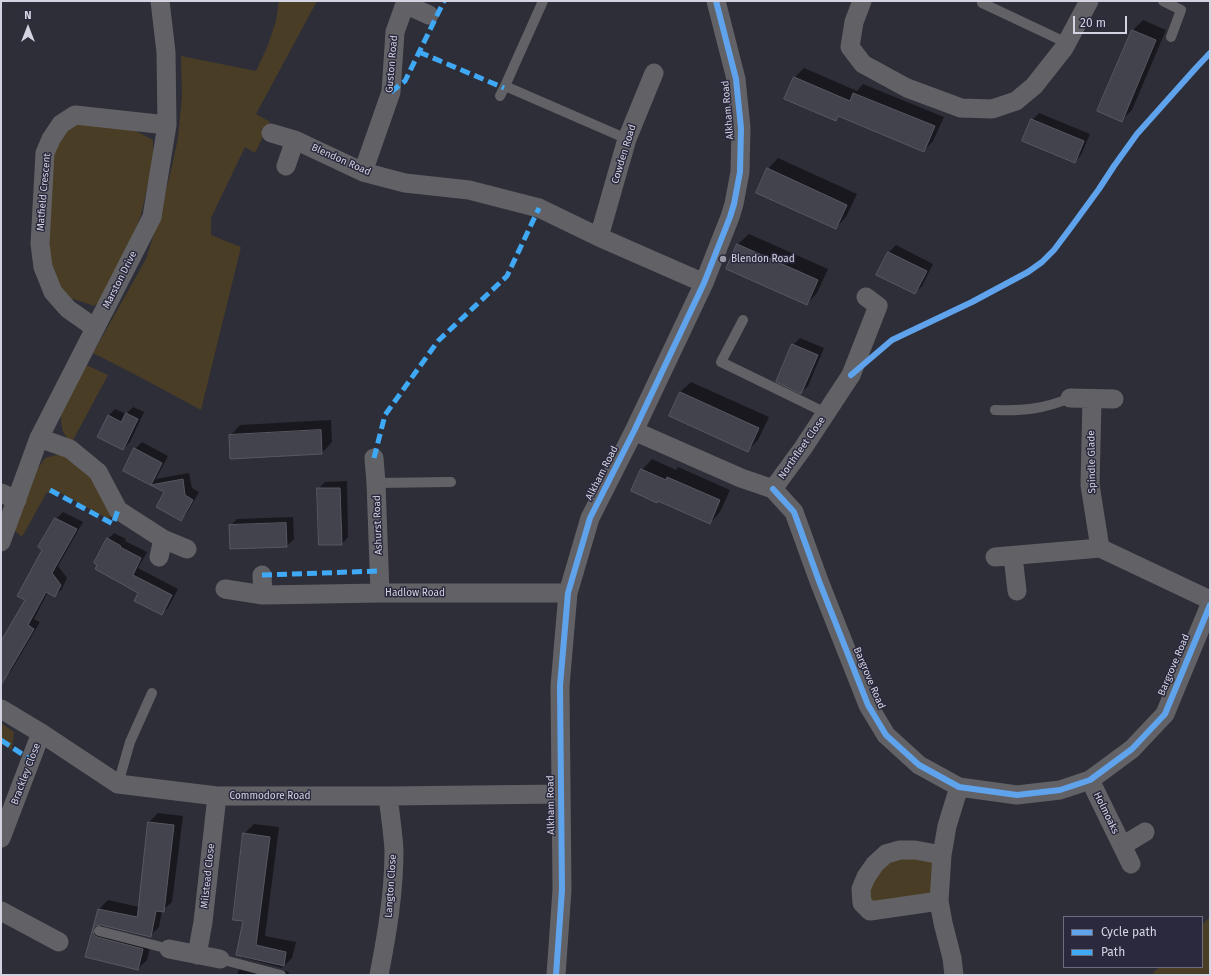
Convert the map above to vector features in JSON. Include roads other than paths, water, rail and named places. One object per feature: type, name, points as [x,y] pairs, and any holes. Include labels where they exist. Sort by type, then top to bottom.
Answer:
[{"type":"street","name":"Marston Drive","points":[[1,542],[9,497],[152,217],[167,125],[166,52],[160,1]]},
{"type":"street","name":"Alkham Road","points":[[556,975],[562,890],[560,686],[568,593],[590,518],[634,431],[704,283],[730,217],[740,172],[741,128],[736,79],[716,1]]},
{"type":"street","points":[[862,1],[854,22],[850,47],[863,64],[907,88],[961,108],[992,109],[1016,101],[1034,86],[1067,43],[1089,1]]},
{"type":"street","points":[[406,2],[429,15]]},
{"type":"street","name":"Guston Road","points":[[363,172],[391,92],[395,32],[406,2]]},
{"type":"street","name":"Cowden Road","points":[[599,237],[627,140],[654,73]]},
{"type":"street","name":"Matfield Crescent","points":[[95,328],[68,309],[53,292],[43,267],[40,244],[45,154],[51,139],[61,124],[75,115],[167,125]]},
{"type":"street","name":"Blendon Road","points":[[271,133],[296,140],[363,172],[405,183],[469,190],[540,208],[599,237],[704,283]]},
{"type":"street","points":[[286,166],[296,140]]},
{"type":"street","name":"Northfleet Close","points":[[634,431],[741,478],[773,489],[803,448],[851,375],[878,306],[866,298]]},
{"type":"street","points":[[1070,398],[1114,399]]},
{"type":"street","name":"Spindle Glade","points":[[1092,398],[1090,485],[1100,548]]},
{"type":"street","points":[[39,438],[70,449],[98,472],[118,510],[161,548],[187,549]]},
{"type":"street","name":"Ashurst Road","points":[[374,458],[380,593]]},
{"type":"street","name":"Bargrove Road","points":[[773,489],[794,512],[819,581],[868,705],[886,735],[919,765],[959,787],[1017,795],[1060,790],[1090,780],[1132,749],[1165,714],[1210,605]]},
{"type":"street","points":[[1017,591],[1004,556],[1100,548],[1210,600]]},
{"type":"street","points":[[262,575],[263,595]]},
{"type":"street","name":"Hadlow Road","points":[[225,589],[263,595],[380,593],[568,593]]},
{"type":"street","name":"Commodore Road","points":[[1,709],[41,733],[118,784],[217,796],[561,794]]},
{"type":"street","name":"Brackley Close","points":[[1,838],[41,733]]},
{"type":"street","name":"Holmoaks","points":[[1090,780],[1131,864]]},
{"type":"street","points":[[954,975],[952,958],[939,901],[942,855],[947,826],[959,787]]},
{"type":"street","name":"Milstead Close","points":[[197,955],[203,922],[217,796]]},
{"type":"street","name":"Langton Close","points":[[379,975],[387,935],[392,890],[394,850],[388,796]]},
{"type":"street","name":"Holmoaks","points":[[1122,846],[1144,832]]},
{"type":"street","points":[[939,901],[870,911],[862,903],[861,889],[866,877],[875,864],[886,854],[900,850],[916,850],[942,855]]},
{"type":"street","points":[[1,911],[37,937],[59,942]]},
{"type":"street","points":[[169,949],[220,959]]},
{"type":"lane","points":[[500,96],[543,1]]},
{"type":"lane","points":[[1163,1],[1181,10],[1171,37]]},
{"type":"lane","points":[[982,3],[1067,43]]},
{"type":"lane","points":[[505,86],[627,140]]},
{"type":"lane","points":[[744,320],[721,362],[826,413]]},
{"type":"lane","points":[[995,410],[1042,408],[1070,398]]},
{"type":"lane","points":[[376,483],[451,482]]},
{"type":"lane","points":[[118,784],[130,742],[152,693]]},
{"type":"lane","points":[[99,931],[169,949]]},
{"type":"lane","points":[[220,959],[281,975]]},
{"type":"place","name":"Blendon Road","points":[[723,259]]}]
